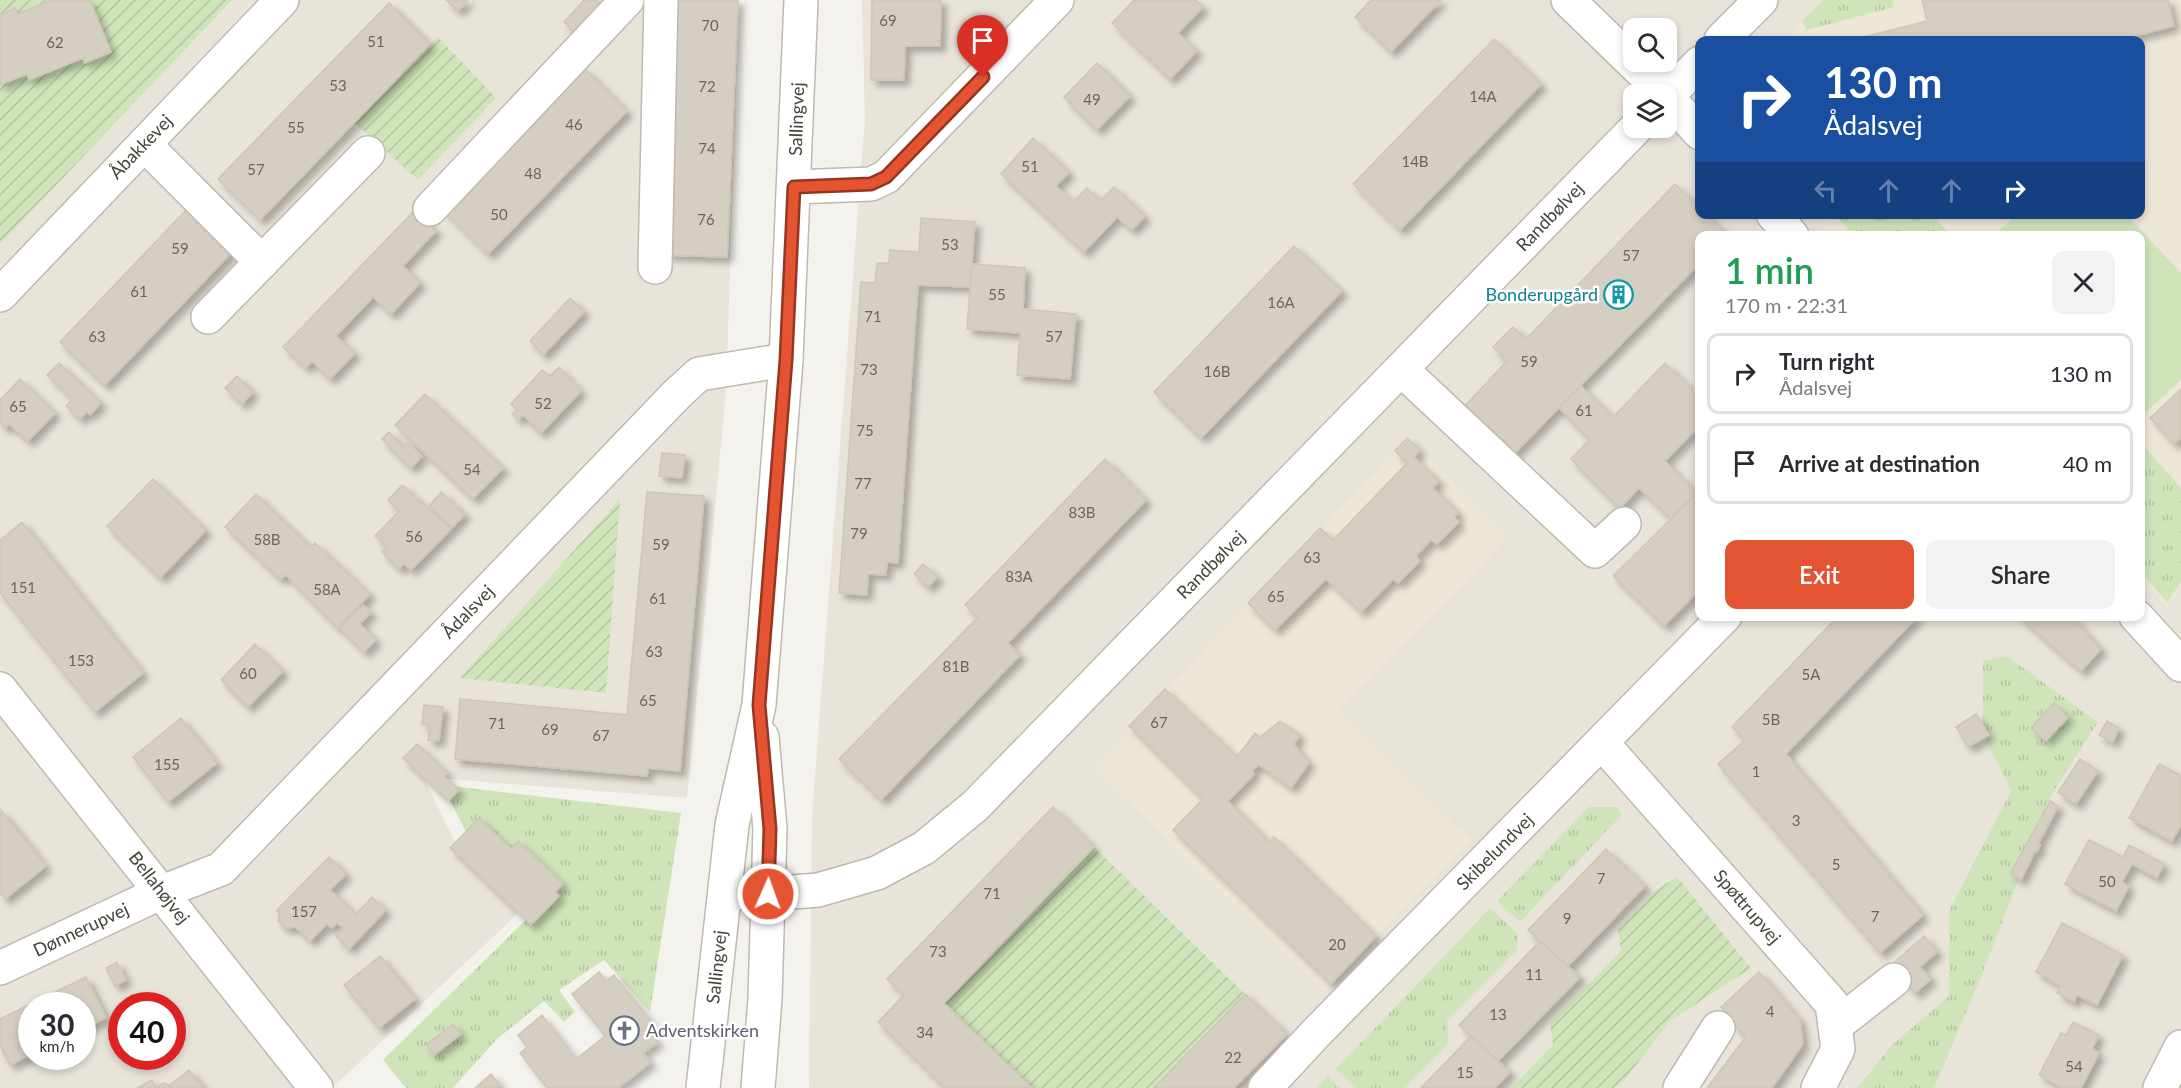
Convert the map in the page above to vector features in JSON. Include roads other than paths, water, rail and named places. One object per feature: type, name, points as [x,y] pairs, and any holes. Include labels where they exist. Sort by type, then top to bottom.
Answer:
[{"type":"street","name":"Åbakkevej","points":[[0,295],[282,0]]},
{"type":"street","points":[[430,209],[627,0]]},
{"type":"street","points":[[655,267],[661,0]]},
{"type":"street","name":"Sallingvej","points":[[703,1088],[732,825],[759,705],[786,360],[801,0]]},
{"type":"street","points":[[794,187],[871,184],[886,177],[1057,0]]},
{"type":"street","points":[[1568,0],[1654,84]]},
{"type":"street","points":[[1725,36],[1761,0]]},
{"type":"street","points":[[1677,85],[1695,68]]},
{"type":"street","points":[[1677,108],[1695,128]]},
{"type":"street","name":"Randbølvej","points":[[726,892],[768,894],[818,890],[877,873],[924,848],[975,806],[1626,138]]},
{"type":"street","points":[[144,144],[262,262]]},
{"type":"street","points":[[208,317],[369,153]]},
{"type":"street","points":[[1777,219],[1788,231]]},
{"type":"street","name":"Ådalsvej","points":[[162,892],[221,869],[677,394],[699,375],[786,360]]},
{"type":"street","points":[[1402,370],[1594,551],[1624,524]]},
{"type":"street","name":"Skibelundvej","points":[[1265,1088],[1317,1032],[1720,621]]},
{"type":"street","points":[[2141,621],[2181,665]]},
{"type":"street","name":"Bellahøjvej","points":[[0,688],[316,1088]]},
{"type":"street","name":"Sallingvej","points":[[758,1088],[765,999],[770,829],[759,705]]},
{"type":"street","name":"Spøttrupvej","points":[[1602,743],[1832,1004],[1838,1049],[1818,1088]]},
{"type":"street","name":"Dønnerupvej","points":[[0,968],[162,892]]},
{"type":"street","points":[[1835,1026],[1894,980]]},
{"type":"street","points":[[1680,1088],[1718,1028]]},
{"type":"street","points":[[2160,1088],[2181,1047]]},
{"type":"place","name":"Bonderupgård","points":[[1619,295]]},
{"type":"place","name":"Adventskirken","points":[[625,1031]]}]
